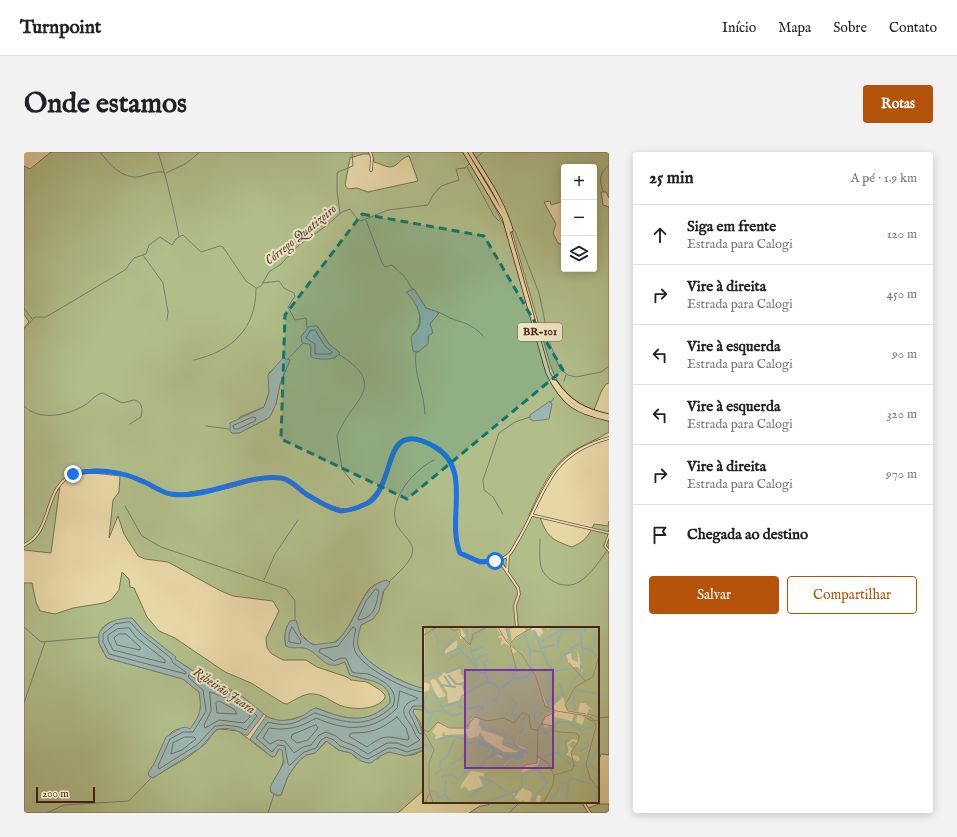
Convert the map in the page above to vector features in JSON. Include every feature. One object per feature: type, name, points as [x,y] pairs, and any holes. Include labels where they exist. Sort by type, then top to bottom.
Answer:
[{"type":"highway","name":"BR-101","points":[[465,152],[470,155],[504,217],[548,373],[560,395],[577,409],[592,415],[609,418]]},
{"type":"highway","name":"BR-101","points":[[476,166],[507,217],[554,380],[564,395],[574,404],[587,411],[609,418]]},
{"type":"street","points":[[370,152],[372,158],[371,170]]},
{"type":"street","points":[[24,545],[33,541],[42,530],[48,505],[62,482],[73,474],[88,471],[109,472],[137,478],[170,494],[208,491],[234,486],[256,479],[282,478],[294,483],[305,493],[333,508],[347,510],[369,503],[376,495],[388,471],[397,445],[404,440],[412,438],[436,448],[451,462],[457,492],[454,528],[456,543],[460,553],[480,562],[495,561],[508,556]]},
{"type":"street","points":[[507,571],[508,556],[532,515],[549,480],[566,459],[586,447],[609,438]]},
{"type":"street","points":[[532,515],[609,534],[605,546],[609,550]]},
{"type":"street","points":[[495,561],[507,571],[518,588],[519,594],[515,606],[517,627]]},
{"type":"street","points":[[584,803],[590,813]]},
{"type":"highlighted area","points":[[362,214],[484,236],[563,370],[407,499],[281,439],[285,315]]},
{"type":"green space","points":[[51,152],[463,152],[489,196],[507,231],[548,376],[572,406],[609,419],[609,432],[570,453],[551,473],[529,515],[540,517],[545,529],[551,537],[572,547],[586,538],[594,524],[608,526],[609,521],[609,755],[601,754],[599,759],[599,627],[423,627],[423,688],[420,688],[404,682],[375,666],[361,653],[357,643],[361,625],[369,621],[378,612],[387,580],[370,588],[364,596],[347,628],[340,637],[332,643],[322,646],[310,643],[299,632],[295,620],[289,624],[285,634],[286,646],[303,647],[311,650],[329,664],[336,665],[345,662],[350,675],[376,682],[387,689],[390,703],[381,710],[364,718],[336,715],[316,708],[303,716],[289,720],[277,721],[268,717],[233,691],[208,681],[175,659],[176,658],[143,631],[134,620],[116,620],[110,622],[99,634],[99,643],[107,658],[183,679],[199,692],[200,712],[196,719],[190,729],[179,729],[169,735],[159,753],[150,776],[153,777],[187,758],[205,744],[216,730],[220,729],[238,731],[272,757],[275,756],[279,749],[282,749],[283,762],[274,780],[271,792],[277,796],[281,795],[288,776],[298,762],[306,755],[315,753],[327,741],[338,750],[351,753],[356,758],[378,759],[382,755],[390,752],[403,755],[412,755],[423,750],[423,791],[398,813],[24,813],[24,583],[32,583],[36,602],[40,611],[55,614],[73,608],[104,603],[111,600],[119,590],[122,572],[129,579],[130,587],[134,588],[147,617],[159,631],[175,638],[225,672],[251,683],[283,703],[287,704],[303,696],[316,694],[344,707],[364,708],[381,702],[385,698],[385,695],[367,682],[351,680],[347,677],[317,667],[306,660],[283,660],[272,654],[267,648],[266,638],[279,611],[273,601],[233,596],[168,562],[145,559],[138,556],[124,534],[118,516],[109,538],[113,500],[119,492],[120,476],[88,473],[73,476],[66,480],[60,485],[51,553],[24,550],[24,328],[29,322],[24,314],[24,166],[30,169]],"holes":[[[363,154],[372,154],[374,162],[390,167],[393,167],[409,156],[418,181],[368,192],[357,188],[348,189],[345,185],[350,158]],[[414,289],[426,308],[438,312],[430,324],[432,330],[428,336],[427,344],[418,352],[412,335],[419,325],[420,319],[418,307],[407,292]],[[317,326],[329,344],[340,353],[335,358],[311,355],[311,347],[309,344]],[[290,360],[280,384],[276,404],[267,419],[239,433],[232,433],[230,431],[240,417],[264,407],[269,393],[269,373],[279,364]]]},
{"type":"green space","points":[[472,152],[609,152],[609,198],[606,192],[601,192],[603,205],[609,207],[609,383],[606,384],[601,392],[594,410],[586,408],[572,400],[558,382],[551,367],[507,214]]},
{"type":"green space","points":[[414,709],[423,710],[423,732],[420,722],[413,713]]},
{"type":"green space","points":[[490,803],[583,803],[586,809],[599,804],[609,804],[609,813],[469,813],[480,806],[488,805]]},
{"type":"water","points":[[414,289],[426,308],[438,312],[430,324],[433,333],[428,336],[428,344],[418,352],[413,351],[411,337],[417,331],[420,323],[419,313],[415,303],[406,292]]},
{"type":"water","points":[[317,326],[329,344],[340,353],[338,356],[331,359],[318,359],[311,357],[311,347],[309,344],[302,343],[301,337],[308,327]]},
{"type":"water","points":[[283,358],[290,360],[280,384],[276,404],[270,417],[239,433],[232,433],[230,431],[230,423],[264,407],[269,393],[268,375]]},
{"type":"water","points":[[550,401],[552,404],[549,419],[533,421],[530,419],[530,415]]},
{"type":"water","points":[[387,580],[390,583],[383,592],[379,611],[373,619],[361,625],[358,637],[358,646],[363,655],[378,668],[408,684],[423,688],[423,710],[414,709],[413,712],[422,730],[423,750],[406,756],[389,752],[380,756],[371,763],[368,763],[361,761],[351,753],[339,750],[326,741],[315,753],[306,755],[298,762],[288,776],[281,795],[276,795],[271,792],[270,787],[284,763],[282,750],[279,749],[275,756],[272,757],[250,739],[266,716],[275,720],[290,720],[300,717],[316,708],[345,717],[363,718],[381,710],[390,703],[387,690],[382,685],[350,675],[345,662],[337,665],[328,664],[308,649],[286,646],[285,633],[288,624],[290,621],[296,620],[301,636],[313,645],[336,642],[348,628],[364,596],[374,586]]},
{"type":"water","points":[[132,618],[143,631],[176,657],[175,659],[208,681],[243,697],[264,714],[247,736],[232,729],[224,728],[216,730],[200,748],[153,778],[149,776],[148,773],[154,764],[166,737],[181,728],[186,727],[190,729],[194,724],[200,711],[200,698],[199,692],[183,679],[107,658],[99,643],[99,633],[113,621]]},
{"type":"waterway","points":[[100,152],[113,167],[129,176],[135,177],[155,172],[164,172]]},
{"type":"waterway","points":[[158,152],[167,183],[179,236]]},
{"type":"waterway","points":[[166,173],[185,164],[200,152]]},
{"type":"waterway","points":[[340,213],[337,191],[337,174],[338,172],[353,166],[352,152]]},
{"type":"waterway","name":"Córrego Quatizeiro","points":[[476,158],[483,152]]},
{"type":"waterway","name":"Córrego Quatizeiro","points":[[257,288],[261,286],[269,272],[281,264],[299,245],[326,226],[342,212],[350,209],[357,219],[361,221],[388,210],[428,205],[433,195],[441,186],[459,180],[456,169],[465,168],[473,160]]},
{"type":"waterway","points":[[603,191],[601,177],[603,171],[609,165]]},
{"type":"waterway","points":[[467,167],[494,216],[499,221]]},
{"type":"waterway","points":[[366,220],[382,263],[385,267],[392,265],[404,276],[413,290]]},
{"type":"waterway","points":[[515,231],[539,293],[549,341],[560,369],[568,375],[576,377],[601,372],[609,366]]},
{"type":"waterway","name":"Córrego Quatizeiro","points":[[24,329],[35,317],[46,317],[125,270],[134,258],[146,254],[149,245],[160,237],[172,245],[177,238],[183,235],[201,252],[220,246],[223,247],[246,281],[256,288]]},
{"type":"waterway","points":[[143,255],[163,283],[168,312],[167,320]]},
{"type":"waterway","points":[[263,283],[279,281],[284,288],[294,293],[295,296],[288,307],[295,320],[306,318],[307,328]]},
{"type":"waterway","points":[[194,360],[220,351],[239,336],[252,316],[256,289]]},
{"type":"waterway","points":[[24,308],[32,319]]},
{"type":"waterway","points":[[438,312],[472,326],[483,336]]},
{"type":"waterway","points":[[287,360],[302,344]]},
{"type":"waterway","points":[[416,351],[415,359],[417,375],[423,398],[425,414]]},
{"type":"waterway","points":[[338,354],[354,365],[362,375],[365,384],[363,393],[343,423],[337,436],[342,469],[354,484]]},
{"type":"waterway","points":[[564,381],[566,375]]},
{"type":"waterway","points":[[24,406],[30,411],[38,414],[63,414],[78,409],[103,393],[122,403],[134,400],[139,402],[142,408],[141,417],[130,424]]},
{"type":"waterway","points":[[550,403],[554,398]]},
{"type":"waterway","points":[[503,514],[493,497],[484,490],[483,480],[499,433],[515,422],[530,417]]},
{"type":"waterway","points":[[206,426],[229,429]]},
{"type":"waterway","points":[[389,582],[408,562],[413,550],[412,546],[396,523],[396,504],[399,495],[419,470],[434,460]]},
{"type":"waterway","points":[[125,506],[142,536],[161,547],[286,589],[295,601],[295,620]]},
{"type":"waterway","points":[[264,580],[275,554],[298,520]]},
{"type":"waterway","points":[[540,539],[541,567],[547,577],[563,585],[574,584],[583,579],[594,568],[606,552]]},
{"type":"waterway","name":"Ribeirão Juara","points":[[24,627],[41,642],[99,637]]},
{"type":"waterway","points":[[24,703],[45,642]]},
{"type":"waterway","name":"Ribeirão Juara","points":[[599,718],[609,717]]},
{"type":"waterway","points":[[47,813],[64,805],[129,801],[152,777]]},
{"type":"waterway","points":[[268,813],[274,794]]},
{"type":"waterway","points":[[509,813],[519,803]]},
{"type":"route","points":[[73,474],[88,471],[109,472],[137,478],[170,494],[208,491],[234,486],[256,479],[282,478],[294,483],[305,493],[333,508],[342,511],[352,510],[369,503],[376,495],[388,471],[393,451],[397,445],[404,440],[412,438],[420,440],[436,448],[451,462],[456,480],[457,492],[454,528],[456,543],[460,553],[480,562],[495,561]]}]
